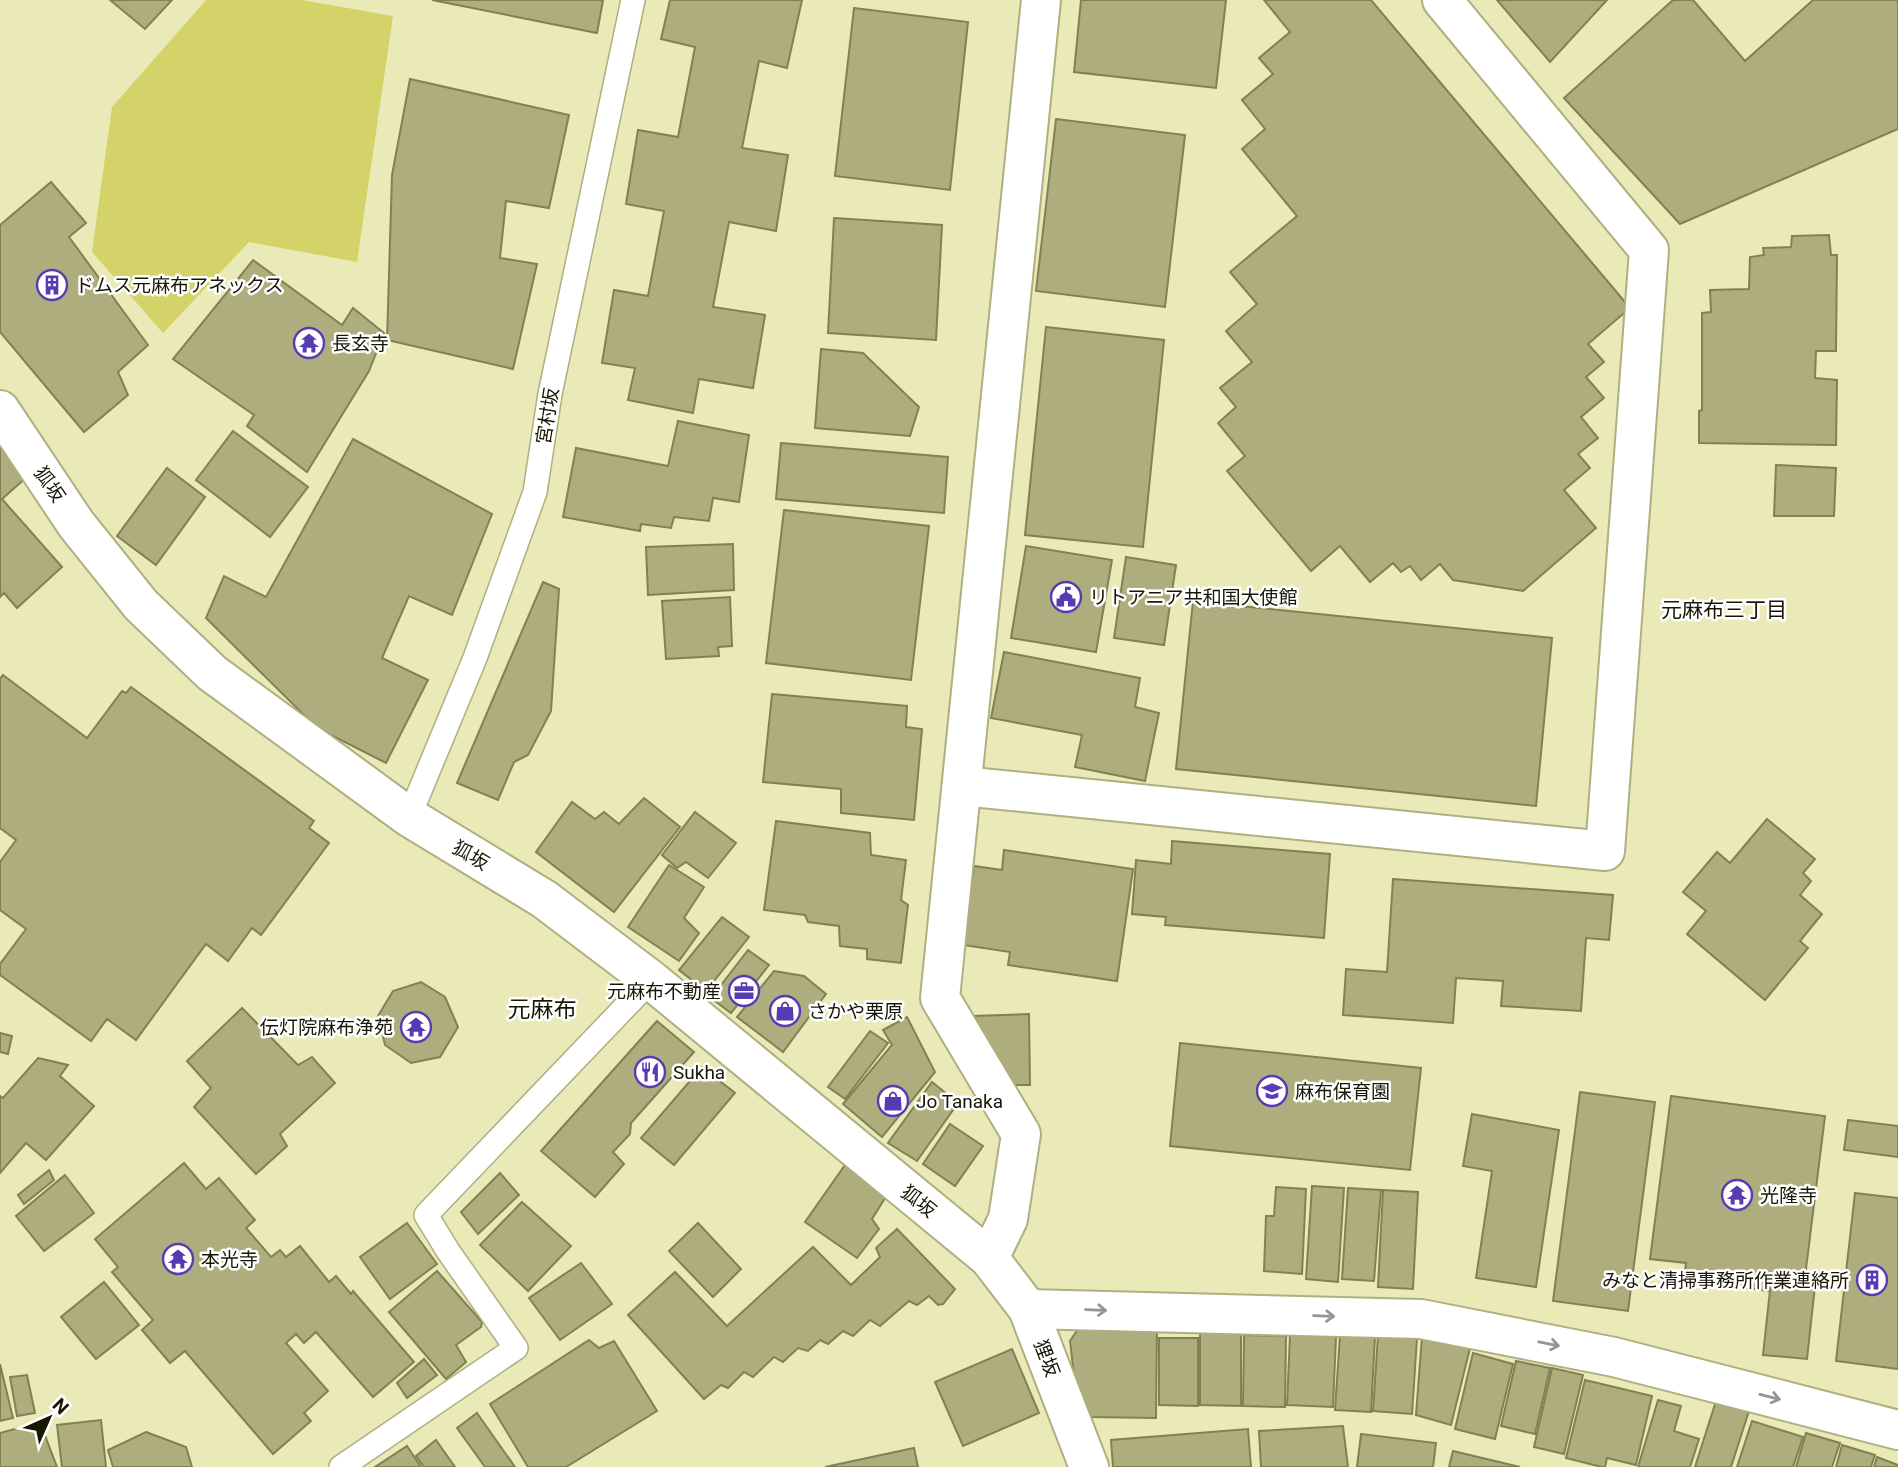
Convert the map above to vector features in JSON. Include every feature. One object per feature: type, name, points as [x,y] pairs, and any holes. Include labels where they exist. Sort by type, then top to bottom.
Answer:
[{"type":"street","points":[[989,1258],[1008,1219],[1021,1134],[940,998],[1041,0]]},
{"type":"street","points":[[962,786],[1605,851],[1649,250],[1442,0]]},
{"type":"street","name":"狐坂","points":[[0,410],[76,524],[141,605],[212,673],[409,817],[544,899],[651,980],[989,1258]]},
{"type":"street","name":"狸坂","points":[[989,1258],[1028,1309],[1089,1467]]},
{"type":"street","points":[[1028,1309],[1422,1319],[1614,1357],[1898,1430]]},
{"type":"lane","name":"宮村坂","points":[[409,817],[475,658],[535,492],[550,394],[633,0]]},
{"type":"lane","points":[[341,1467],[516,1348],[426,1215],[651,980]]},
{"type":"shaded area","points":[[206,0],[302,0],[393,16],[357,262],[249,242],[163,333],[92,252],[112,107]]},
{"type":"building","points":[[110,0],[172,0],[145,29]]},
{"type":"building","points":[[432,0],[603,0],[597,33]]},
{"type":"building","points":[[670,0],[802,0],[787,68],[759,61],[742,148],[788,155],[776,231],[729,222],[713,307],[765,315],[753,388],[699,379],[693,413],[628,400],[635,368],[602,363],[614,290],[648,296],[664,211],[626,204],[638,130],[678,137],[695,47],[661,39]]},
{"type":"building","points":[[1081,0],[1226,0],[1216,88],[1074,72]]},
{"type":"building","points":[[1264,0],[1371,0],[1630,308],[1588,344],[1604,362],[1586,377],[1604,398],[1581,417],[1598,438],[1578,454],[1590,468],[1564,490],[1596,528],[1523,591],[1453,580],[1440,564],[1421,580],[1410,566],[1401,572],[1393,563],[1370,582],[1340,546],[1311,571],[1227,471],[1245,456],[1218,423],[1236,407],[1220,388],[1252,362],[1226,331],[1257,304],[1230,272],[1297,216],[1242,149],[1265,129],[1242,100],[1273,74],[1259,58],[1290,32]]},
{"type":"building","points":[[1497,0],[1607,0],[1550,62]]},
{"type":"building","points":[[1673,0],[1693,0],[1745,61],[1813,0],[1898,0],[1898,129],[1680,224],[1564,98]]},
{"type":"building","points":[[854,8],[968,22],[950,190],[835,176]]},
{"type":"building","points":[[410,79],[569,115],[549,208],[506,201],[500,258],[537,264],[513,369],[387,340],[392,175]]},
{"type":"building","points":[[1056,119],[1185,135],[1165,307],[1036,291]]},
{"type":"building","name":"ドムス元麻布アネックス","points":[[51,182],[86,223],[69,237],[148,345],[118,372],[128,395],[84,432],[0,332],[0,225]]},
{"type":"building","points":[[834,218],[942,225],[936,340],[828,333]]},
{"type":"building","points":[[1829,235],[1831,255],[1837,255],[1836,351],[1816,351],[1815,378],[1837,380],[1836,445],[1699,443],[1699,411],[1702,410],[1702,313],[1711,312],[1710,290],[1749,289],[1750,257],[1764,255],[1763,248],[1791,247],[1792,236]]},
{"type":"building","points":[[253,260],[342,325],[353,308],[384,333],[369,371],[307,472],[247,426],[254,415],[173,359]]},
{"type":"building","points":[[1046,327],[1164,340],[1143,547],[1025,535]]},
{"type":"building","points":[[821,349],[863,353],[919,407],[910,436],[815,428]]},
{"type":"building","points":[[678,421],[749,435],[739,502],[713,498],[709,521],[674,517],[671,528],[641,524],[640,531],[563,517],[576,448],[668,466]]},
{"type":"building","points":[[233,431],[308,487],[270,537],[196,480]]},
{"type":"building","points":[[353,439],[492,514],[452,615],[409,596],[382,658],[428,680],[386,763],[317,728],[206,618],[224,576],[266,597]]},
{"type":"building","points":[[0,443],[28,476],[2,499],[62,567],[17,608],[4,593],[0,597]]},
{"type":"building","points":[[781,443],[948,457],[944,513],[776,499]]},
{"type":"building","points":[[1776,465],[1836,468],[1834,516],[1774,516]]},
{"type":"building","points":[[167,468],[205,497],[156,565],[117,536]]},
{"type":"building","points":[[784,510],[929,526],[911,680],[766,663]]},
{"type":"building","points":[[733,544],[734,590],[648,595],[646,547]]},
{"type":"building","points":[[1026,546],[1112,560],[1096,652],[1011,638]]},
{"type":"building","points":[[1126,557],[1176,565],[1164,645],[1114,638]]},
{"type":"building","points":[[543,582],[559,589],[551,711],[528,755],[514,762],[498,800],[457,783]]},
{"type":"building","points":[[730,597],[732,646],[718,647],[719,656],[666,659],[662,601]]},
{"type":"building","points":[[1193,601],[1552,638],[1536,806],[1176,769]]},
{"type":"building","points":[[1004,652],[1140,678],[1135,707],[1159,713],[1145,781],[1075,767],[1082,735],[991,718]]},
{"type":"building","points":[[3,675],[87,738],[122,691],[126,693],[131,687],[314,821],[309,828],[329,843],[261,935],[252,928],[228,961],[206,944],[136,1040],[107,1019],[91,1041],[0,975],[0,964],[26,929],[0,910],[0,862],[16,840],[0,828],[0,679]]},
{"type":"building","points":[[772,694],[907,706],[906,727],[922,729],[914,820],[841,813],[841,789],[763,782]]},
{"type":"building","points":[[644,798],[680,827],[614,912],[536,852],[572,802],[595,819],[604,812],[619,824]]},
{"type":"building","points":[[695,812],[736,843],[708,878],[686,862],[677,868],[662,855]]},
{"type":"building","points":[[1767,819],[1815,859],[1803,873],[1811,881],[1800,895],[1822,914],[1800,941],[1808,948],[1765,1000],[1687,934],[1706,911],[1683,892],[1717,852],[1730,863]]},
{"type":"building","points":[[776,821],[870,833],[871,855],[906,860],[901,900],[908,905],[901,963],[867,959],[867,949],[840,946],[839,926],[808,922],[805,915],[764,910]]},
{"type":"building","points":[[1172,841],[1330,854],[1324,938],[1165,925],[1166,917],[1132,914],[1136,860],[1171,864]]},
{"type":"building","points":[[1004,850],[1133,869],[1117,981],[1008,965],[1010,952],[963,945],[974,866],[1002,870]]},
{"type":"building","points":[[669,865],[704,887],[684,918],[699,933],[679,961],[628,927]]},
{"type":"building","points":[[1393,879],[1613,895],[1609,940],[1586,938],[1581,1011],[1501,1006],[1503,981],[1456,978],[1453,1023],[1343,1015],[1346,969],[1387,972]]},
{"type":"building","points":[[722,917],[749,937],[706,991],[679,970]]},
{"type":"building","points":[[748,950],[769,965],[731,1013],[711,998]]},
{"type":"building","points":[[774,971],[804,976],[826,994],[783,1052],[737,1017]]},
{"type":"building","points":[[421,982],[445,997],[458,1027],[440,1057],[411,1063],[385,1045],[378,1016],[393,991]]},
{"type":"building","points":[[242,1008],[298,1065],[312,1057],[335,1083],[280,1134],[287,1146],[256,1174],[194,1107],[211,1088],[187,1061]]},
{"type":"building","points":[[1029,1014],[1030,1085],[1010,1085],[973,1031],[973,1016]]},
{"type":"building","points":[[907,1017],[935,1072],[882,1137],[843,1104],[892,1045],[883,1030]]},
{"type":"building","points":[[657,1021],[694,1052],[631,1123],[630,1134],[613,1152],[624,1164],[595,1197],[541,1151]]},
{"type":"building","points":[[870,1031],[888,1043],[845,1099],[828,1087]]},
{"type":"building","points":[[0,1033],[12,1036],[8,1054],[0,1052]]},
{"type":"building","points":[[1180,1043],[1421,1068],[1410,1170],[1170,1146]]},
{"type":"building","points":[[38,1058],[68,1065],[60,1076],[94,1106],[46,1160],[26,1143],[0,1173],[0,1096],[3,1098]]},
{"type":"building","points":[[702,1067],[735,1093],[674,1165],[641,1138]]},
{"type":"building","points":[[932,1082],[958,1103],[917,1161],[888,1143]]},
{"type":"building","points":[[1580,1092],[1655,1102],[1628,1311],[1553,1301]]},
{"type":"building","points":[[1671,1096],[1825,1116],[1805,1277],[1770,1273],[1769,1291],[1684,1279],[1686,1263],[1650,1259]]},
{"type":"building","points":[[1472,1114],[1559,1130],[1536,1287],[1476,1278],[1492,1171],[1463,1166]]},
{"type":"building","points":[[1848,1120],[1898,1126],[1898,1157],[1844,1150]]},
{"type":"building","points":[[950,1124],[983,1146],[955,1186],[923,1164]]},
{"type":"building","points":[[184,1163],[206,1189],[219,1178],[255,1220],[246,1228],[271,1257],[280,1250],[286,1257],[300,1246],[329,1282],[336,1276],[351,1294],[353,1291],[414,1362],[373,1397],[316,1332],[304,1343],[296,1334],[286,1343],[328,1391],[304,1413],[311,1421],[273,1454],[185,1351],[170,1363],[142,1330],[153,1320],[112,1272],[118,1267],[95,1239]]},
{"type":"building","points":[[845,1165],[887,1195],[872,1219],[879,1229],[857,1258],[805,1222]]},
{"type":"building","points":[[49,1170],[54,1180],[24,1204],[18,1195]]},
{"type":"building","points":[[500,1173],[519,1195],[478,1234],[461,1212]]},
{"type":"building","points":[[65,1175],[94,1213],[44,1251],[16,1216]]},
{"type":"building","points":[[1312,1186],[1344,1188],[1338,1282],[1306,1279]]},
{"type":"building","points":[[1276,1187],[1306,1189],[1302,1274],[1264,1271],[1266,1216],[1274,1216]]},
{"type":"building","points":[[1348,1188],[1381,1190],[1374,1281],[1342,1279]]},
{"type":"building","points":[[1383,1190],[1418,1192],[1413,1289],[1378,1287]]},
{"type":"building","name":"みなと清掃事務所作業連絡所","points":[[1855,1193],[1898,1198],[1898,1369],[1836,1361]]},
{"type":"building","points":[[522,1202],[571,1246],[528,1291],[480,1245]]},
{"type":"building","points":[[407,1223],[437,1264],[390,1299],[360,1257]]},
{"type":"building","points":[[698,1223],[741,1269],[713,1297],[669,1251]]},
{"type":"building","points":[[897,1229],[955,1289],[943,1304],[938,1305],[929,1296],[917,1305],[909,1301],[880,1326],[870,1320],[853,1336],[843,1331],[828,1344],[820,1340],[808,1351],[798,1348],[783,1362],[774,1357],[753,1377],[744,1372],[728,1388],[721,1385],[704,1399],[628,1315],[675,1272],[727,1326],[813,1247],[851,1285],[880,1257],[876,1248]]},
{"type":"building","points":[[581,1263],[612,1304],[560,1340],[529,1298]]},
{"type":"building","points":[[437,1271],[482,1322],[481,1327],[456,1345],[466,1362],[446,1379],[389,1312]]},
{"type":"building","points":[[1771,1281],[1815,1286],[1807,1359],[1763,1355]]},
{"type":"building","points":[[104,1282],[139,1325],[96,1359],[61,1317]]},
{"type":"building","points":[[1080,1326],[1157,1327],[1156,1418],[1089,1417],[1075,1384],[1070,1341]]},
{"type":"building","points":[[1200,1327],[1241,1327],[1241,1406],[1200,1405]]},
{"type":"building","points":[[1244,1335],[1286,1336],[1285,1407],[1243,1406]]},
{"type":"building","points":[[1290,1335],[1336,1337],[1333,1407],[1287,1405]]},
{"type":"building","points":[[1340,1335],[1375,1337],[1371,1412],[1335,1410]]},
{"type":"building","points":[[1378,1335],[1417,1338],[1412,1414],[1373,1411]]},
{"type":"building","points":[[1422,1337],[1471,1344],[1451,1425],[1416,1415]]},
{"type":"building","points":[[1159,1338],[1198,1338],[1198,1406],[1159,1405]]},
{"type":"building","points":[[589,1340],[599,1348],[614,1341],[657,1411],[566,1467],[528,1467],[490,1404]]},
{"type":"building","points":[[1012,1349],[1039,1413],[963,1446],[935,1382]]},
{"type":"building","points":[[1473,1353],[1513,1364],[1495,1439],[1455,1429]]},
{"type":"building","points":[[424,1359],[437,1375],[407,1398],[397,1383]]},
{"type":"building","points":[[1516,1361],[1550,1368],[1535,1434],[1501,1426]]},
{"type":"building","points":[[0,1364],[13,1418],[0,1421]]},
{"type":"building","points":[[1552,1368],[1583,1375],[1564,1454],[1534,1447]]},
{"type":"building","points":[[27,1375],[35,1413],[17,1416],[10,1377]]},
{"type":"building","points":[[1585,1380],[1652,1396],[1636,1465],[1607,1458],[1605,1467],[1602,1467],[1566,1458]]},
{"type":"building","points":[[1658,1400],[1681,1406],[1674,1431],[1699,1439],[1690,1467],[1638,1467]]},
{"type":"building","points":[[1716,1401],[1749,1411],[1731,1467],[1695,1467]]},
{"type":"building","points":[[477,1413],[515,1467],[485,1467],[457,1428]]},
{"type":"building","points":[[101,1420],[106,1467],[62,1467],[57,1425]]},
{"type":"building","points":[[1752,1421],[1803,1437],[1793,1467],[1737,1467]]},
{"type":"building","points":[[40,1422],[57,1467],[0,1467],[0,1433]]},
{"type":"building","points":[[1343,1426],[1348,1467],[1261,1467],[1259,1431]]},
{"type":"building","points":[[1248,1429],[1251,1467],[1113,1467],[1111,1440]]},
{"type":"building","points":[[146,1432],[186,1447],[192,1467],[113,1467],[108,1450]]},
{"type":"building","points":[[1806,1433],[1840,1443],[1832,1467],[1796,1467]]},
{"type":"building","points":[[1361,1434],[1436,1443],[1433,1467],[1357,1467]]},
{"type":"building","points":[[436,1440],[455,1467],[424,1467],[416,1456]]},
{"type":"building","points":[[1842,1445],[1875,1455],[1871,1467],[1836,1467]]},
{"type":"building","points":[[407,1446],[421,1467],[375,1467]]},
{"type":"building","points":[[914,1448],[918,1467],[825,1467]]},
{"type":"building","points":[[1453,1451],[1520,1467],[1449,1467]]},
{"type":"building","points":[[1877,1457],[1898,1465],[1898,1467],[1874,1467]]},
{"type":"place","name":"ドムス元麻布アネックス","points":[[52,285]]},
{"type":"place","name":"長玄寺","points":[[309,343]]},
{"type":"place","name":"リトアニア共和国大使館","points":[[1066,597]]},
{"type":"place","name":"元麻布不動産","points":[[744,991]]},
{"type":"place","name":"さかや栗原","points":[[785,1011]]},
{"type":"place","name":"伝灯院麻布浄苑","points":[[416,1027]]},
{"type":"place","name":"Sukha","points":[[650,1072]]},
{"type":"place","name":"麻布保育園","points":[[1272,1091]]},
{"type":"place","name":"Jo Tanaka","points":[[893,1101]]},
{"type":"place","name":"光隆寺","points":[[1737,1195]]},
{"type":"place","name":"本光寺","points":[[178,1259]]},
{"type":"place","name":"みなと清掃事務所作業連絡所","points":[[1872,1280]]},
{"type":"district","name":"元麻布三丁目","points":[[1724,610]]},
{"type":"district","name":"元麻布","points":[[542,1009]]}]
